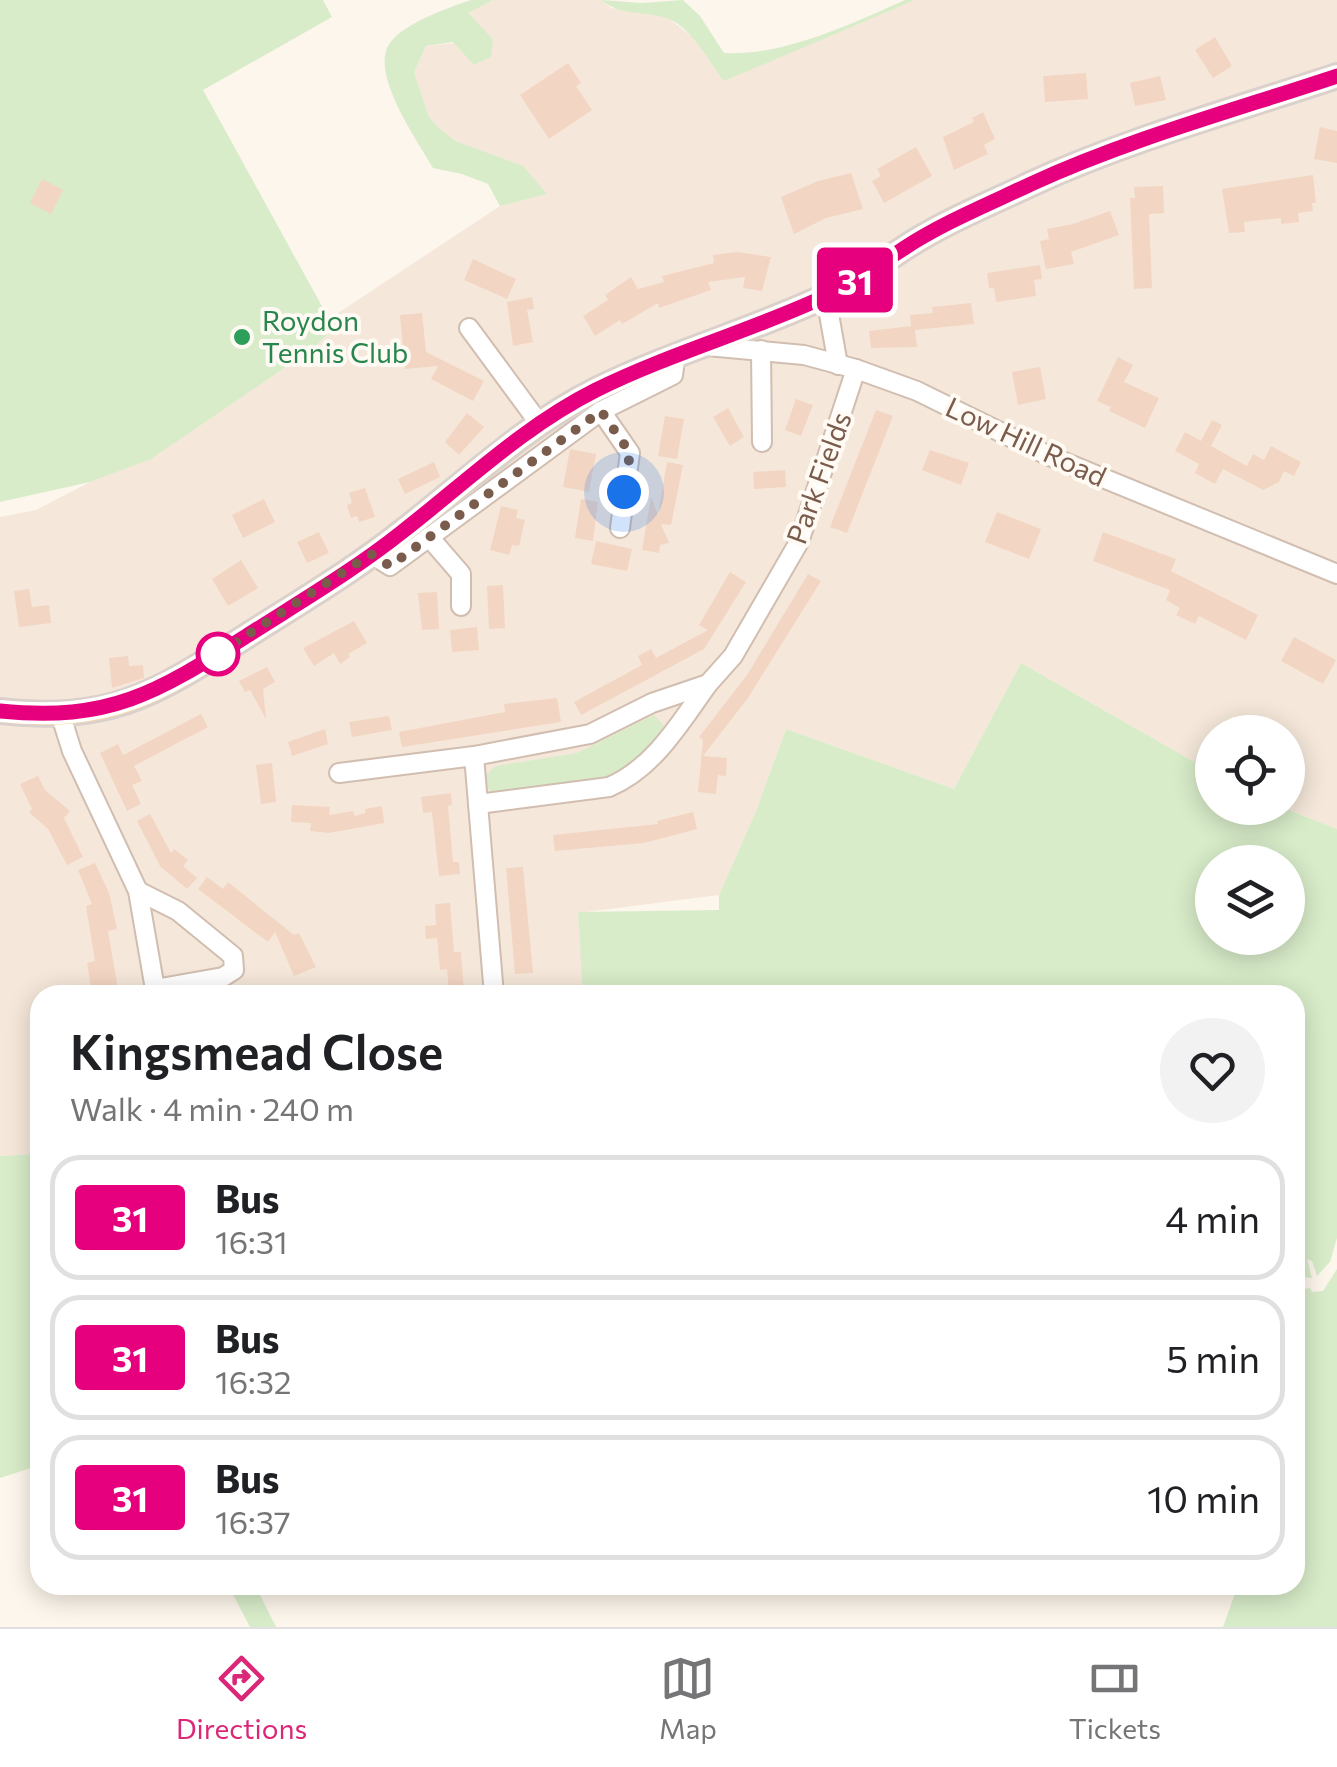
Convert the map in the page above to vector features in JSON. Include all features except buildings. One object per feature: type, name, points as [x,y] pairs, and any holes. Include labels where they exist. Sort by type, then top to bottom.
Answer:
[{"type":"main road","points":[[0,711],[60,714],[106,709],[150,694],[187,675],[371,554],[539,423],[597,390],[676,354],[826,296],[874,270],[905,247],[1052,175],[1130,144],[1337,76]]},
{"type":"street","points":[[826,296],[847,367]]},
{"type":"street","points":[[469,328],[539,423]]},
{"type":"street","name":"Low Hill Road","points":[[705,346],[804,355],[918,391],[1047,455],[1337,574]]},
{"type":"street","points":[[761,350],[762,442]]},
{"type":"street","points":[[371,554],[390,566],[601,411],[673,374],[676,354]]},
{"type":"street","name":"Park Fields","points":[[478,804],[609,786],[626,780],[674,731],[733,656],[800,542],[847,367]]},
{"type":"street","points":[[601,411],[630,453],[620,528]]},
{"type":"street","points":[[429,537],[461,574],[461,606]]},
{"type":"street","points":[[339,773],[474,756],[590,734],[652,703],[708,684]]},
{"type":"street","points":[[652,703],[665,714],[674,731]]},
{"type":"street","points":[[60,714],[72,751],[138,890],[155,985]]},
{"type":"street","points":[[474,756],[493,985]]},
{"type":"street","points":[[138,890],[178,911],[232,956],[234,970],[223,977],[187,985]]},
{"type":"shaded area","points":[[493,0],[601,0],[611,8],[667,17],[695,39],[724,80],[915,0],[1337,0],[1337,829],[1305,816],[1305,715],[1195,715],[1195,762],[1021,663],[954,789],[786,729],[719,895],[578,913],[583,985],[30,985],[30,1155],[0,1156],[0,517],[36,510],[90,482],[151,458],[315,347],[327,335],[329,319],[500,206],[546,194],[522,166],[456,141],[429,117],[414,72],[426,46],[493,39],[467,13]]},
{"type":"green space","points":[[0,0],[323,0],[332,17],[203,90],[329,319],[327,335],[151,459],[90,482],[0,502]]},
{"type":"green space","points":[[471,0],[493,0],[468,13],[493,39],[491,57],[474,65],[453,42],[426,46],[414,72],[429,117],[456,141],[523,166],[547,194],[500,206],[488,184],[433,168],[391,91],[385,59],[394,38],[425,18]]},
{"type":"green space","points":[[601,0],[683,0],[700,16],[724,53],[746,53],[793,44],[905,0],[915,0],[724,81],[698,44],[673,21],[623,10]]},
{"type":"green space","points":[[1021,663],[1195,762],[1195,825],[1305,825],[1305,816],[1337,829],[1337,1238],[1330,1262],[1317,1276],[1312,1261],[1307,1259],[1312,1278],[1305,1277],[1305,985],[582,985],[578,912],[719,910],[719,895],[786,729],[954,789]]},
{"type":"green space","points":[[654,715],[667,729],[626,780],[495,796],[485,785],[486,775],[496,766],[577,753]]},
{"type":"green space","points":[[30,1154],[30,1468],[0,1478],[0,1156]]},
{"type":"green space","points":[[1337,1269],[1337,1627],[1223,1627],[1234,1595],[1305,1595],[1305,1289],[1323,1291]]},
{"type":"green space","points":[[233,1595],[260,1595],[276,1627],[250,1627]]},
{"type":"bus line","name":"31","points":[[0,711],[76,713],[106,709],[150,694],[289,610],[399,535],[543,419],[597,390],[676,354],[826,296],[874,270],[905,247],[1052,175],[1130,144],[1337,76]]},
{"type":"place","name":"Roydon Tennis Club","points":[[242,337]]},
{"type":"route","points":[[218,654],[212,658],[371,554],[390,566],[601,411],[630,453],[624,492]]}]
